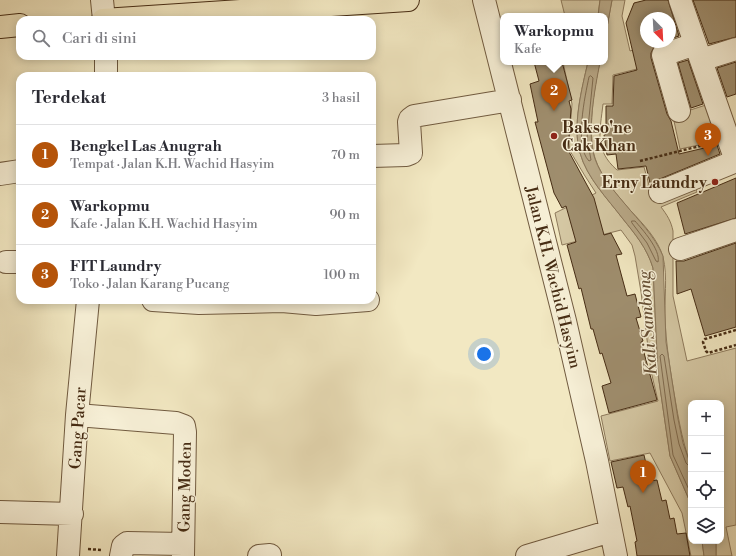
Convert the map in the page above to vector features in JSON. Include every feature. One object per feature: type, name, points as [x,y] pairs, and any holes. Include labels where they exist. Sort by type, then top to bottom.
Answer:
[{"type":"highway","points":[[156,16],[326,3],[408,0]]},
{"type":"highway","points":[[0,27],[16,25]]},
{"type":"street","points":[[102,0],[104,16]]},
{"type":"street","name":"Jalan K.H. Wachid Hasyim","points":[[484,0],[500,62]]},
{"type":"street","points":[[660,192],[736,161],[680,0]]},
{"type":"street","points":[[679,112],[663,55],[736,49]]},
{"type":"street","points":[[106,60],[106,72]]},
{"type":"street","name":"Jalan K.H. Wachid Hasyim","points":[[501,65],[567,329],[597,461],[616,556]]},
{"type":"street","points":[[376,156],[406,155],[411,153],[409,122],[412,117],[510,100]]},
{"type":"street","points":[[0,174],[16,172]]},
{"type":"street","points":[[680,249],[736,230]]},
{"type":"street","name":"Gang Pacar","points":[[68,552],[72,514],[77,415],[88,304]]},
{"type":"street","name":"Gang Moden","points":[[77,415],[176,423],[184,426],[183,550]]},
{"type":"street","points":[[0,512],[72,514]]},
{"type":"street","points":[[528,556],[611,531]]},
{"type":"street","points":[[121,554],[123,546],[127,543],[183,550]]},
{"type":"path","points":[[640,161],[728,139]]},
{"type":"path","points":[[736,330],[705,339],[703,342],[708,353],[736,345]]},
{"type":"path","points":[[68,552],[121,554]]},
{"type":"shaded area","points":[[561,0],[600,0],[598,13],[564,13]]},
{"type":"shaded area","points":[[612,0],[625,0],[622,16],[630,51],[636,49],[641,68],[613,75],[612,104],[603,104],[600,140],[605,155],[617,170],[644,167],[649,185],[719,167],[693,183],[697,192],[661,207],[671,224],[673,231],[673,296],[687,361],[736,348],[736,525],[726,527],[732,556],[716,556],[716,544],[724,544],[724,400],[688,400],[688,456],[680,424],[672,381],[666,336],[666,280],[661,250],[650,232],[610,186],[601,172],[595,158],[591,123],[592,110],[599,65],[608,65],[608,22]]},
{"type":"shaded area","points":[[564,65],[587,65],[577,119],[580,153],[592,179],[632,230],[647,254],[653,268],[658,374],[670,456],[688,497],[688,542],[682,513],[650,453],[610,461],[601,416],[658,401],[651,371],[641,292],[632,245],[621,230],[562,245],[555,213],[596,193],[570,151],[569,143],[572,104]]},
{"type":"shaded area","points":[[709,104],[722,140],[680,149],[674,121],[682,119],[681,113]]},
{"type":"shaded area","points":[[688,544],[702,544],[704,556],[691,556]]},
{"type":"water","points":[[600,0],[612,0],[608,22],[608,13],[598,13]]},
{"type":"water","points":[[587,65],[600,65],[592,111],[592,149],[595,159],[608,183],[651,235],[663,256],[666,342],[678,419],[683,443],[688,457],[688,497],[670,456],[658,374],[653,268],[647,254],[632,230],[587,171],[580,153],[578,142],[577,119]]},
{"type":"water","points":[[702,544],[716,544],[716,556],[704,556]]},
{"type":"building","points":[[646,0],[668,0],[672,12],[640,12],[640,48],[654,48],[651,53],[651,58],[667,114],[671,121],[679,154],[717,145],[720,154],[650,183],[646,166],[618,169],[616,154],[607,155],[604,135],[606,134],[606,106],[613,106],[614,76],[637,70],[626,23],[634,3]]},
{"type":"building","points":[[693,0],[736,0],[736,37],[709,44]]},
{"type":"building","points":[[676,26],[679,36],[676,37]]},
{"type":"building","points":[[688,60],[703,104],[691,108],[678,63]]},
{"type":"building","points":[[736,62],[736,94],[727,97],[717,68]]},
{"type":"building","points":[[535,65],[563,65],[572,100],[569,101],[571,109],[568,150],[594,198],[604,235],[611,233],[622,254],[616,255],[627,296],[635,294],[641,317],[636,318],[657,400],[609,413],[602,386],[611,383],[602,353],[600,354],[593,329],[591,329],[581,288],[579,289],[567,245],[576,242],[566,206],[562,208],[554,193],[535,122],[538,122],[530,84],[539,81]]},
{"type":"building","points":[[736,178],[736,218],[685,234],[677,203]]},
{"type":"building","points":[[736,243],[736,327],[705,336],[691,289],[677,294],[676,261],[684,261]]},
{"type":"building","points":[[644,455],[650,481],[657,480],[662,501],[666,500],[670,519],[674,518],[677,534],[686,533],[690,556],[637,556],[635,542],[637,541],[630,506],[628,507],[623,487],[617,488],[611,462]]},
{"type":"place","name":"Warkopmu","points":[[554,111]]},
{"type":"place","name":"Bakso'ne Cak Khan","points":[[554,136]]},
{"type":"place","name":"FIT Laundry","points":[[708,156]]},
{"type":"place","name":"Erny Laundry","points":[[715,182]]},
{"type":"place","name":"Bengkel Las Anugrah","points":[[643,493]]},
{"type":"water label","name":"Kali Sambong","points":[[647,323]]}]
